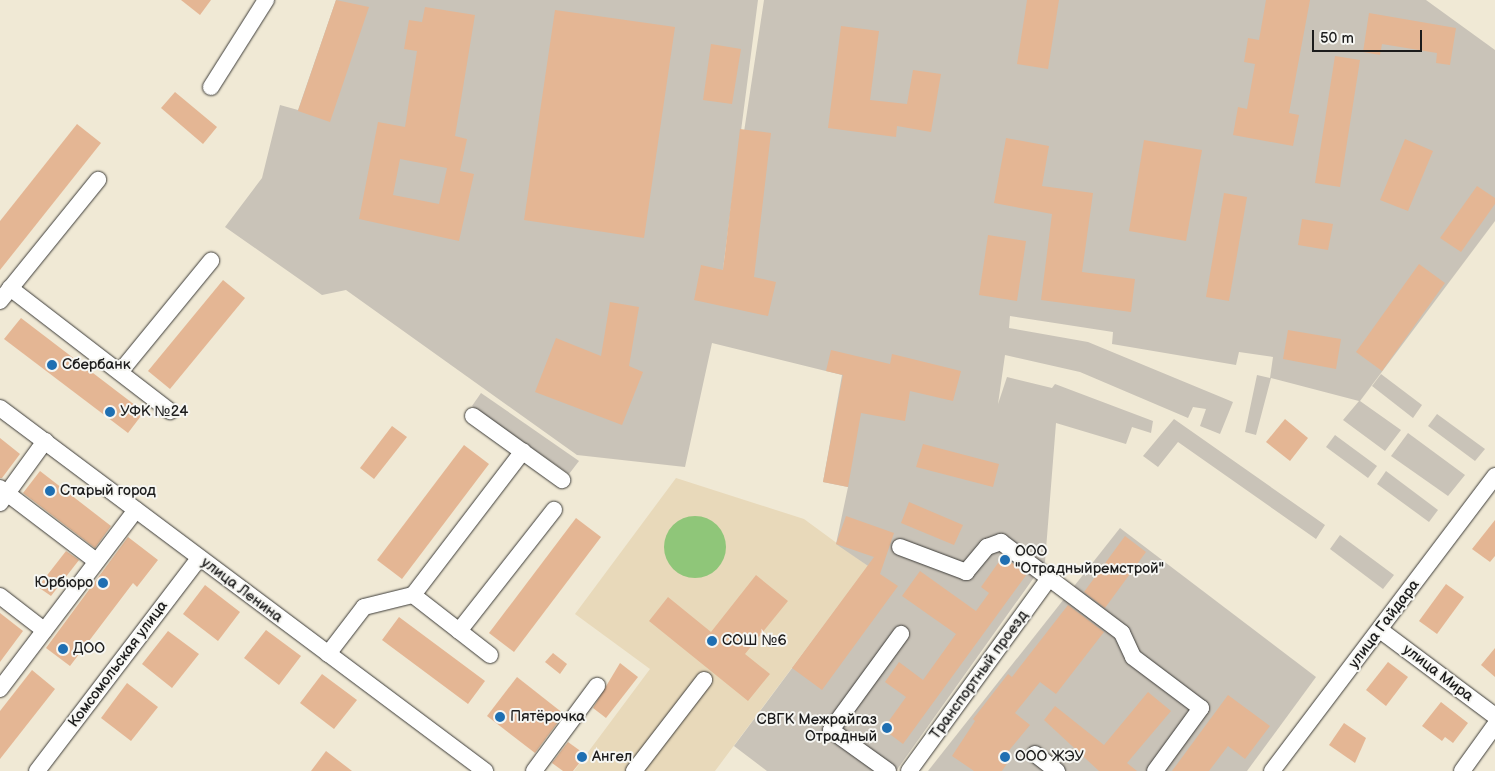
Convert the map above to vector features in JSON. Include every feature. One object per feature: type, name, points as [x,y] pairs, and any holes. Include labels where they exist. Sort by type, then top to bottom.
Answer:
[{"type":"street","points":[[211,88],[266,0]]},
{"type":"street","points":[[98,180],[5,295],[120,372],[170,410]]},
{"type":"street","points":[[120,372],[211,261]]},
{"type":"street","name":"улица Ленина","points":[[0,408],[485,771]]},
{"type":"street","points":[[473,416],[562,480]]},
{"type":"street","points":[[45,441],[2,494],[96,561]]},
{"type":"street","points":[[328,654],[364,607],[413,595],[522,451]]},
{"type":"street","name":"улица Гайдара","points":[[1272,771],[1495,476]]},
{"type":"street","points":[[0,689],[136,510]]},
{"type":"street","points":[[459,631],[554,510]]},
{"type":"street","points":[[900,547],[966,572],[986,547],[1001,542],[1122,632],[1132,658],[1201,708],[1155,771]]},
{"type":"street","name":"Комсомольская улица","points":[[37,771],[199,558]]},
{"type":"street","name":"Транспортный проезд","points":[[909,771],[1049,578]]},
{"type":"street","points":[[413,595],[490,655]]},
{"type":"street","points":[[0,596],[44,630]]},
{"type":"street","name":"улица Мира","points":[[1380,630],[1495,716]]},
{"type":"street","points":[[888,771],[831,730],[901,634]]},
{"type":"street","points":[[634,771],[704,680]]},
{"type":"street","points":[[534,771],[597,686]]},
{"type":"street","points":[[1462,771],[1495,725]]},
{"type":"street","points":[[1035,754],[1057,771]]},
{"type":"shaded area","points":[[336,0],[758,0],[722,277],[764,0],[1426,0],[1495,50],[1495,221],[1360,401],[1401,430],[1385,451],[1343,420],[1359,401],[1271,378],[1256,435],[1245,432],[1257,375],[1270,378],[1273,357],[1239,352],[1236,365],[1112,344],[1113,332],[1010,316],[1009,328],[1088,342],[1233,402],[1220,434],[1200,426],[1206,409],[1193,407],[1188,418],[1080,372],[1005,355],[998,404],[1007,377],[1052,388],[1055,384],[1153,421],[1151,433],[1132,427],[1126,444],[1056,423],[1045,562],[896,771],[767,771],[734,746],[868,566],[836,544],[848,487],[823,482],[842,375],[712,343],[685,467],[577,455],[346,290],[322,295],[225,227],[262,178],[280,105],[298,110]]},
{"type":"shaded area","points":[[1381,374],[1422,405],[1413,418],[1372,386]]},
{"type":"shaded area","points":[[481,393],[579,461],[569,474],[472,406]]},
{"type":"shaded area","points":[[1437,414],[1485,449],[1475,461],[1428,426]]},
{"type":"shaded area","points":[[1174,419],[1325,525],[1316,539],[1178,442],[1158,467],[1143,456]]},
{"type":"shaded area","points":[[1408,433],[1465,475],[1448,496],[1391,456]]},
{"type":"shaded area","points":[[1335,435],[1377,466],[1368,478],[1326,447]]},
{"type":"shaded area","points":[[1386,471],[1438,510],[1429,522],[1377,484]]},
{"type":"shaded area","name":"СОШ №6","points":[[676,478],[804,519],[868,566],[715,771],[574,771],[650,669],[575,614]]},
{"type":"shaded area","points":[[1120,528],[1316,677],[1247,771],[928,771]]},
{"type":"shaded area","points":[[1340,535],[1394,575],[1383,589],[1330,549]]},
{"type":"green space","points":[[695,516],[707,518],[717,525],[724,535],[726,547],[724,559],[717,569],[707,576],[695,578],[683,576],[673,569],[666,559],[664,547],[666,535],[673,525],[683,518]]},
{"type":"building","points":[[181,0],[211,0],[200,15]]},
{"type":"building","points":[[336,0],[369,7],[330,122],[298,111]]},
{"type":"building","points":[[1027,0],[1059,0],[1048,69],[1017,64]]},
{"type":"building","points":[[1266,0],[1310,0],[1289,113],[1299,115],[1293,146],[1233,135],[1238,107],[1247,109],[1255,64],[1244,62],[1248,38],[1259,40]]},
{"type":"building","points":[[425,7],[475,15],[455,136],[467,139],[460,171],[474,174],[459,241],[359,219],[378,122],[405,127],[417,51],[404,49],[409,20],[422,22]],"holes":[[[400,159],[447,168],[439,204],[393,195]]]},
{"type":"building","points":[[555,10],[675,27],[644,238],[524,220]]},
{"type":"building","points":[[1369,13],[1456,28],[1450,65],[1436,63],[1437,53],[1382,44],[1380,55],[1363,52]]},
{"type":"building","points":[[841,26],[879,31],[870,100],[907,104],[913,70],[941,74],[931,132],[897,126],[896,137],[828,128]]},
{"type":"building","points":[[711,44],[741,49],[732,104],[703,100]]},
{"type":"building","points":[[1335,56],[1360,60],[1340,187],[1315,183]]},
{"type":"building","points":[[175,92],[217,127],[203,144],[161,108]]},
{"type":"building","points":[[77,124],[101,143],[0,270],[0,221]]},
{"type":"building","points":[[740,129],[771,133],[754,277],[776,282],[768,316],[694,300],[701,265],[723,270]]},
{"type":"building","points":[[1006,138],[1049,146],[1042,186],[1093,193],[1082,272],[1135,279],[1131,312],[1041,300],[1052,214],[994,203]]},
{"type":"building","points":[[1405,139],[1433,151],[1408,211],[1380,200]]},
{"type":"building","points":[[1144,140],[1202,150],[1186,241],[1129,231]]},
{"type":"building","points":[[1477,186],[1495,198],[1495,204],[1461,252],[1440,238]]},
{"type":"building","points":[[1224,193],[1247,197],[1229,301],[1206,297]]},
{"type":"building","points":[[1302,219],[1333,224],[1328,250],[1298,245]]},
{"type":"building","points":[[988,235],[1026,241],[1017,301],[979,295]]},
{"type":"building","points":[[1419,264],[1445,283],[1382,371],[1356,352]]},
{"type":"building","points":[[223,280],[245,298],[170,389],[148,371]]},
{"type":"building","points":[[610,302],[639,307],[629,366],[643,372],[622,425],[535,392],[556,338],[601,356]]},
{"type":"building","points":[[21,318],[144,412],[128,433],[4,339]]},
{"type":"building","points":[[1288,330],[1341,339],[1336,369],[1283,359]]},
{"type":"building","points":[[831,350],[890,364],[892,354],[961,371],[953,401],[910,391],[905,421],[861,413],[848,487],[823,482],[843,375],[826,371]]},
{"type":"building","points":[[1285,419],[1308,438],[1290,461],[1266,442]]},
{"type":"building","points":[[392,426],[407,437],[374,479],[360,468]]},
{"type":"building","points":[[0,438],[20,454],[2,478],[0,478]]},
{"type":"building","points":[[923,444],[999,464],[993,487],[916,467]]},
{"type":"building","points":[[464,445],[489,464],[402,579],[377,560]]},
{"type":"building","points":[[40,471],[111,526],[95,548],[23,493]]},
{"type":"building","points":[[909,502],[963,525],[954,545],[901,523]]},
{"type":"building","points":[[846,516],[894,533],[880,574],[898,586],[822,690],[792,668],[874,557],[836,544]]},
{"type":"building","points":[[576,518],[601,537],[514,652],[489,633]]},
{"type":"building","points":[[1495,520],[1495,556],[1490,562],[1472,549]]},
{"type":"building","points":[[1125,536],[1146,552],[1105,608],[1084,592]]},
{"type":"building","points":[[128,537],[158,560],[137,587],[133,583],[70,666],[46,648]]},
{"type":"building","points":[[66,551],[79,560],[51,596],[38,587]]},
{"type":"building","points":[[1003,556],[1027,574],[903,744],[883,729],[906,697],[885,682],[899,662],[923,680],[956,634],[902,596],[920,571],[976,611],[989,593],[981,587]]},
{"type":"building","points":[[756,575],[788,601],[745,654],[770,674],[748,701],[649,621],[668,597],[711,632]]},
{"type":"building","points":[[1446,584],[1464,597],[1437,634],[1419,621]]},
{"type":"building","points":[[205,585],[240,612],[218,641],[183,614]]},
{"type":"building","points":[[1068,605],[1104,632],[1056,694],[1040,682],[1015,713],[1030,725],[1007,753],[1012,756],[1002,771],[974,771],[952,756],[975,721],[973,719],[1008,674],[1012,677]]},
{"type":"building","points":[[0,613],[23,631],[0,662]]},
{"type":"building","points":[[399,617],[485,681],[468,704],[382,640]]},
{"type":"building","points":[[266,630],[301,656],[279,685],[244,658]]},
{"type":"building","points":[[168,631],[199,654],[172,688],[142,664]]},
{"type":"building","points":[[1495,648],[1495,677],[1481,665]]},
{"type":"building","points":[[553,653],[567,664],[560,674],[545,662]]},
{"type":"building","points":[[1388,662],[1408,677],[1386,706],[1366,690]]},
{"type":"building","points":[[620,663],[638,677],[606,718],[593,708]]},
{"type":"building","points":[[32,670],[55,689],[0,759],[0,711]]},
{"type":"building","points":[[322,674],[357,700],[334,729],[300,703]]},
{"type":"building","points":[[517,677],[564,714],[535,753],[487,716]]},
{"type":"building","points":[[127,683],[158,707],[131,741],[101,718]]},
{"type":"building","points":[[1148,692],[1171,711],[1127,763],[1137,771],[1099,771],[1044,720],[1055,706],[1104,745]]},
{"type":"building","points":[[1228,695],[1270,726],[1245,759],[1228,746],[1209,771],[1172,771]]},
{"type":"building","points":[[1441,702],[1468,723],[1453,743],[1445,737],[1442,741],[1422,726]]},
{"type":"building","points":[[1344,723],[1366,738],[1355,763],[1329,745]]},
{"type":"building","points":[[568,742],[586,755],[573,771],[563,771],[552,763]]},
{"type":"building","points":[[326,751],[352,771],[311,771]]},
{"type":"place","name":"Сбербанк","points":[[52,365]]},
{"type":"place","name":"УФК №24","points":[[110,412]]},
{"type":"place","name":"Старый город","points":[[50,491]]},
{"type":"place","name":"ООО \"Отрадныйремстрой\"","points":[[1005,560]]},
{"type":"place","name":"Юрбюро","points":[[103,583]]},
{"type":"place","name":"СОШ №6","points":[[712,641]]},
{"type":"place","name":"ДОО","points":[[63,649]]},
{"type":"place","name":"Пятёрочка","points":[[500,717]]},
{"type":"place","name":"СВГК Межрайгаз Отрадный","points":[[887,728]]},
{"type":"place","name":"Ангел","points":[[582,757]]},
{"type":"place","name":"ООО ЖЭУ","points":[[1005,757]]}]
